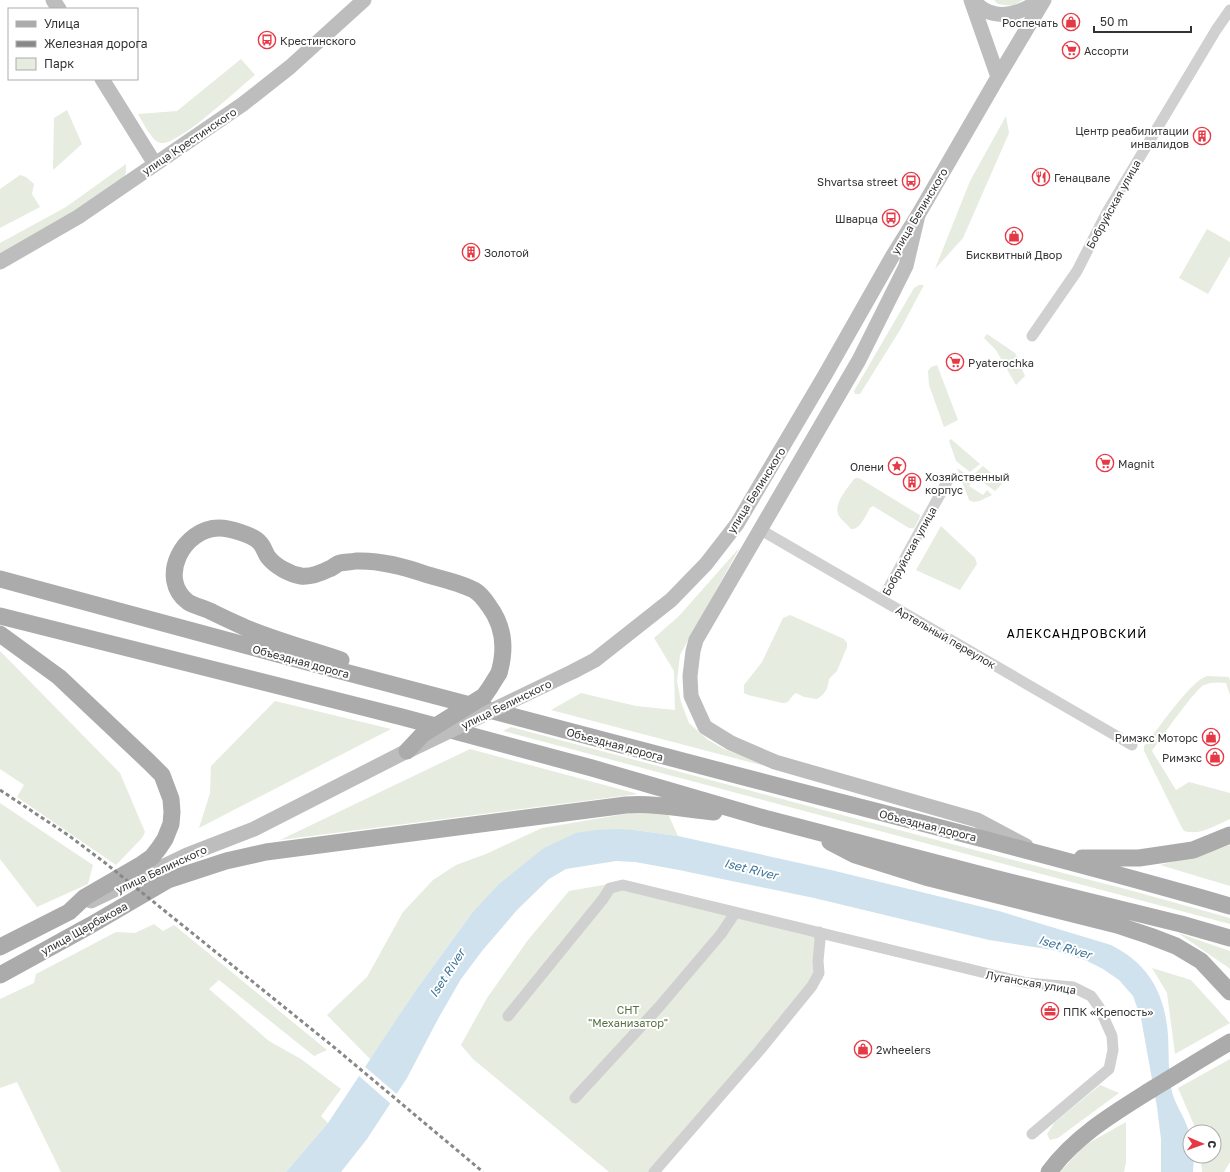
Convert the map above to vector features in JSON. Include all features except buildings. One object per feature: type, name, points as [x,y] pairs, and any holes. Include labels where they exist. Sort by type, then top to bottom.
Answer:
[{"type":"main road","name":"улица Крестинского","points":[[0,262],[78,216],[249,99],[290,67],[364,0]]},
{"type":"main road","points":[[972,0],[987,11],[1008,14],[1028,8],[1040,0]]},
{"type":"main road","points":[[972,0],[998,77]]},
{"type":"main road","name":"улица Белинского","points":[[168,880],[257,827],[407,751],[595,660],[671,600],[706,564],[737,524],[825,375],[892,257],[1044,0]]},
{"type":"main road","points":[[103,80],[155,164]]},
{"type":"main road","points":[[918,215],[906,266],[859,360],[700,633],[693,651],[690,676],[691,696],[705,727],[731,743],[775,762],[977,820],[1039,853]]},
{"type":"main road","points":[[407,751],[423,734],[484,696],[500,673],[504,650],[501,629],[495,613],[482,597],[474,590],[407,569],[372,561],[355,561],[339,564],[318,573],[301,576],[281,568],[268,557],[260,542],[235,530],[217,528],[201,533],[190,538],[180,550],[175,566],[175,579],[179,591],[188,602],[244,627],[364,668],[411,690]]},
{"type":"main road","name":"Объездная дорога","points":[[0,579],[411,690],[1058,858],[1230,906]]},
{"type":"main road","points":[[0,616],[402,717],[592,768],[801,828],[990,877],[1181,924],[1230,938]]},
{"type":"main road","name":"улица Щербакова","points":[[0,634],[59,677],[162,775],[171,799],[172,812],[171,824],[165,839],[152,857],[85,897],[69,912],[0,946]]},
{"type":"main road","name":"улица Щербакова","points":[[0,975],[91,925],[168,880],[226,861],[266,852],[626,805],[662,805],[764,818]]},
{"type":"main road","name":"улица Белинского","points":[[69,912],[187,856],[257,827]]},
{"type":"main road","points":[[801,828],[855,855],[925,877],[1117,925],[1150,936],[1176,946],[1201,961],[1230,992]]},
{"type":"main road","points":[[1058,858],[1139,858],[1193,850],[1230,835]]},
{"type":"main road","points":[[1049,1172],[1058,1159],[1086,1134],[1124,1107],[1224,1045]]},
{"type":"street","name":"Бобруйская улица","points":[[1032,336],[1077,271],[1107,212],[1216,30],[1230,10]]},
{"type":"street","name":"Бобруйская улица","points":[[882,600],[948,480]]},
{"type":"street","name":"Артельный переулок","points":[[761,530],[1132,745]]},
{"type":"street","name":"Луганская улица","points":[[508,1016],[603,899],[610,888],[623,885],[1010,979],[1073,987],[1091,996],[1099,1007],[1112,1036],[1113,1050],[1109,1069],[1032,1134]]},
{"type":"street","points":[[575,1098],[659,1007],[721,934],[735,913]]},
{"type":"street","points":[[654,1172],[760,1050],[812,986],[819,973],[818,961],[820,940],[818,932]]},
{"type":"green space","points":[[994,0],[1023,0],[1013,6],[998,4]]},
{"type":"green space","points":[[241,59],[255,75],[209,115],[181,135],[161,143],[154,139],[138,114],[177,111]]},
{"type":"green space","points":[[67,110],[82,144],[53,170],[54,118]]},
{"type":"green space","points":[[1006,116],[1009,133],[963,238],[935,269],[970,181]]},
{"type":"green space","points":[[126,164],[124,178],[66,216],[0,255],[0,243],[66,207]]},
{"type":"green space","points":[[20,175],[26,177],[34,184],[32,194],[40,207],[0,228],[0,189]]},
{"type":"green space","points":[[1207,229],[1230,242],[1230,256],[1208,294],[1179,278]]},
{"type":"green space","points":[[919,285],[924,285],[900,330],[860,394],[855,394],[854,391],[914,288]]},
{"type":"green space","points":[[987,334],[1015,353],[1025,376],[1016,385],[996,350],[984,338]]},
{"type":"green space","points":[[937,365],[958,420],[944,427],[929,385],[928,371],[931,367]]},
{"type":"green space","points":[[951,439],[980,464],[970,472],[956,461],[949,441]]},
{"type":"green space","points":[[983,466],[1003,483],[995,491],[973,475]]},
{"type":"green space","points":[[957,468],[973,479],[969,486],[983,495],[987,490],[992,495],[975,502],[969,500]]},
{"type":"green space","points":[[856,478],[859,478],[920,515],[914,528],[909,528],[873,506],[870,508],[860,525],[854,529],[851,529],[839,516],[837,509],[842,495]]},
{"type":"green space","points":[[941,526],[975,558],[977,564],[960,590],[916,570]]},
{"type":"green space","points":[[740,547],[680,655],[677,681],[681,702],[689,723],[708,740],[724,749],[776,769],[551,710],[581,693],[636,706],[675,710],[674,671],[654,638],[679,616]]},
{"type":"green space","points":[[790,615],[844,639],[847,643],[847,647],[837,671],[829,679],[826,691],[817,699],[804,697],[796,693],[785,703],[744,693],[744,685],[762,662],[783,618]]},
{"type":"green space","points":[[0,651],[120,773],[145,832],[142,838],[116,865],[17,797],[24,785],[0,769]]},
{"type":"green space","points":[[1207,676],[1229,677],[1230,695],[1226,683],[1215,682],[1204,685],[1193,695],[1152,751],[1176,790],[1189,782],[1230,793],[1230,819],[1202,831],[1190,832],[1184,831],[1180,824],[1144,751],[1144,746],[1183,696],[1200,680]]},
{"type":"green space","points":[[275,701],[391,729],[199,828],[210,793],[211,766]]},
{"type":"green space","points":[[511,727],[1133,891],[1230,918],[1230,924],[503,731]]},
{"type":"green space","points":[[470,749],[638,794],[280,840]]},
{"type":"green space","points":[[0,803],[93,865],[88,884],[37,907],[0,859]]},
{"type":"green space","points":[[637,812],[668,814],[678,836],[634,830],[596,830],[472,913],[416,990],[371,1060],[327,1015],[367,977],[403,912],[433,880],[456,865],[486,854],[542,828]]},
{"type":"green space","points":[[1230,845],[1230,886],[1160,865],[1200,855]]},
{"type":"green space","name":"СНТ \"Механизатор\"","points":[[626,881],[804,925],[820,940],[823,978],[755,1061],[658,1172],[609,1172],[473,1059],[461,1045],[487,998],[528,940],[569,891]]},
{"type":"green space","points":[[154,924],[163,931],[174,925],[327,1050],[314,1056],[219,980],[209,989],[269,1041],[301,1059],[341,1089],[321,1116],[328,1123],[286,1172],[61,1172],[17,1082],[0,1088],[0,999],[34,983],[36,974],[116,932],[135,933]]},
{"type":"green space","points":[[1178,933],[1230,951],[1230,969],[1229,968]]},
{"type":"green space","points":[[1152,968],[1191,980],[1230,1023],[1175,1054],[1167,993]]},
{"type":"green space","points":[[1230,1059],[1230,1162],[1224,1172],[1202,1172],[1202,1164],[1222,1164],[1222,1124],[1194,1124],[1178,1088]]},
{"type":"green space","points":[[1100,1085],[1119,1093],[1058,1138],[1050,1140],[1047,1134],[1055,1122]]},
{"type":"green space","points":[[1126,1122],[1126,1163],[1124,1172],[1060,1172],[1085,1145]]},
{"type":"water","name":"Iset River","points":[[596,830],[634,830],[678,836],[831,870],[999,911],[1111,945],[1136,961],[1153,982],[1159,994],[1163,1006],[1168,1035],[1169,1068],[1172,1093],[1186,1124],[1182,1124],[1182,1164],[1194,1164],[1193,1172],[1161,1172],[1161,1139],[1157,1107],[1141,1018],[1133,996],[1119,980],[1103,969],[1085,960],[1053,950],[989,940],[814,898],[679,870],[635,862],[616,861],[566,869],[549,879],[517,910],[482,951],[461,979],[407,1078],[367,1139],[341,1172],[286,1172],[328,1123],[416,990],[472,913],[499,884],[544,848],[576,833]]},
{"type":"pier","points":[[364,1066],[398,1095],[392,1105],[358,1075]]},
{"type":"railway","points":[[0,790],[68,835],[104,862],[335,1048],[483,1172]]},
{"type":"place","name":"Роспечать","points":[[1071,22]]},
{"type":"place","name":"Крестинского","points":[[267,40]]},
{"type":"place","name":"Ассорти","points":[[1071,50]]},
{"type":"place","name":"Центр реабилитации инвалидов","points":[[1202,136]]},
{"type":"place","name":"Генацвале","points":[[1041,177]]},
{"type":"place","name":"Shvartsa street","points":[[911,181]]},
{"type":"place","name":"Шварца","points":[[891,218]]},
{"type":"place","name":"Бисквитный Двор","points":[[1014,236]]},
{"type":"place","name":"Золотой","points":[[471,252]]},
{"type":"place","name":"Pyaterochka","points":[[955,362]]},
{"type":"place","name":"Magnit","points":[[1105,463]]},
{"type":"place","name":"Олени","points":[[897,466]]},
{"type":"place","name":"Хозяйственный корпус","points":[[912,482]]},
{"type":"place","name":"Римэкс Моторс","points":[[1211,737]]},
{"type":"place","name":"Римэкс","points":[[1215,757]]},
{"type":"place","name":"ППК «Крепость»","points":[[1050,1011]]},
{"type":"place","name":"2wheelers","points":[[863,1049]]},
{"type":"district","name":"АЛЕКСАНДРОВСКИЙ","points":[[1077,633]]}]
